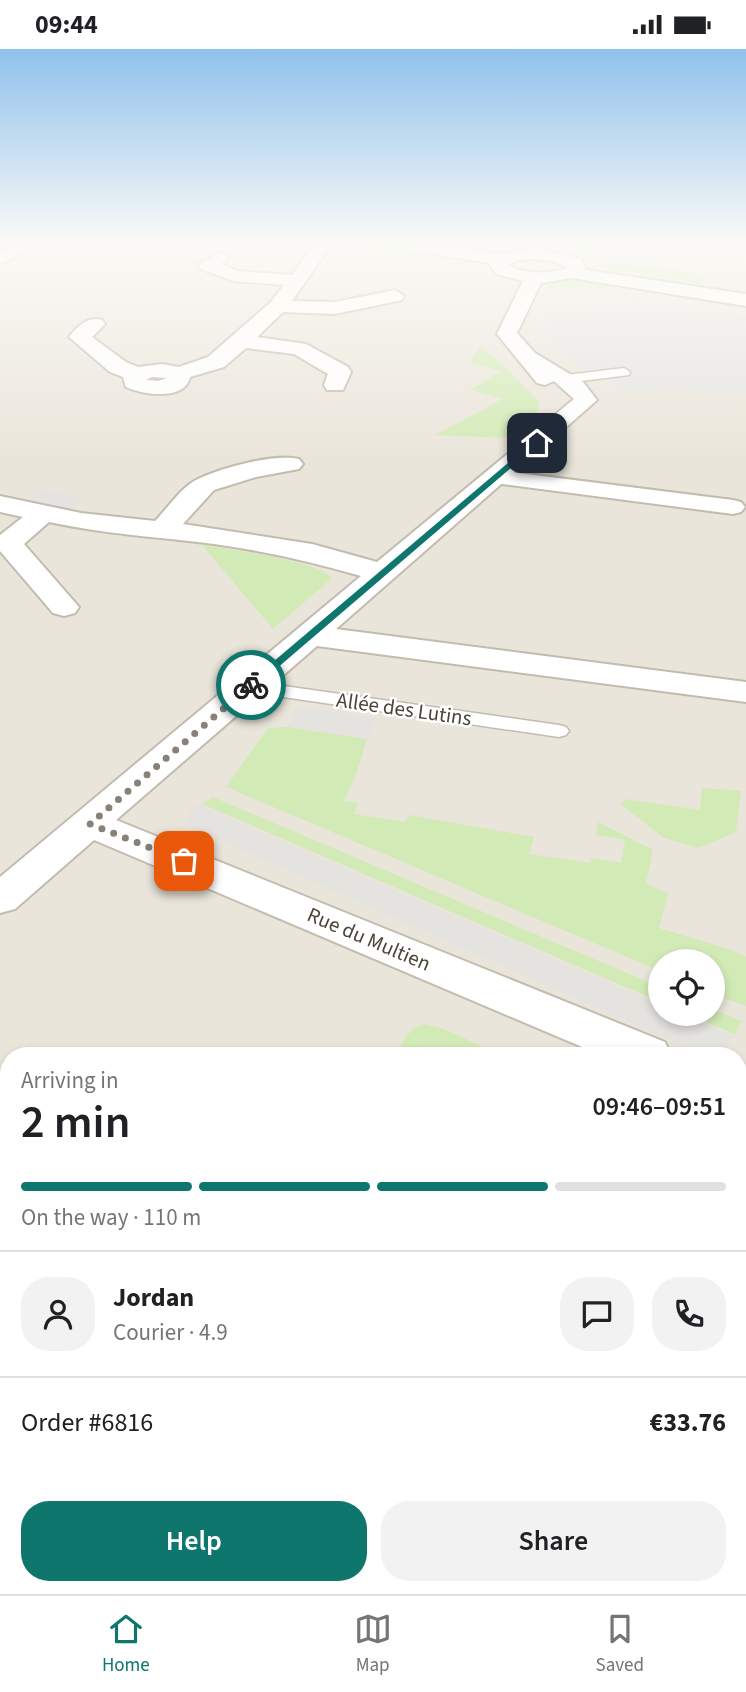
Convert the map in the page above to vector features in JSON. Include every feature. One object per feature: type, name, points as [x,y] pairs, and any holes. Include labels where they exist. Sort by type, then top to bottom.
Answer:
[{"type":"street","points":[[95,324],[79,337],[118,367],[137,375],[133,380],[136,384],[153,387],[176,383],[180,379],[178,374],[216,362],[266,317]]},
{"type":"street","points":[[515,317],[507,334],[564,400],[576,408]]},
{"type":"street","points":[[241,341],[299,348],[340,372],[335,385]]},
{"type":"street","points":[[0,899],[586,400],[566,379],[530,358]]},
{"type":"street","points":[[162,530],[205,485],[252,470],[290,464]]},
{"type":"street","points":[[495,477],[733,507]]},
{"type":"street","points":[[0,504],[81,521],[215,536],[312,553],[383,572]]},
{"type":"street","points":[[44,513],[8,543],[64,607]]},
{"type":"street","points":[[308,635],[746,692]]},
{"type":"street","name":"Rue du Multien","points":[[90,824],[629,1047]]},
{"type":"lane","points":[[566,379],[624,372]]},
{"type":"lane","name":"Allée des Lutins","points":[[249,687],[559,730]]},
{"type":"shaded area","points":[[0,317],[746,317],[746,1047],[0,1047]]},
{"type":"shaded area","points":[[548,317],[746,317],[746,395],[666,387],[635,392],[581,369],[539,332]]},
{"type":"shaded area","points":[[43,490],[84,498],[69,510],[27,502]]},
{"type":"shaded area","points":[[298,707],[376,718],[367,739],[288,727]]},
{"type":"shaded area","points":[[194,803],[648,1000],[648,1026],[710,1026],[733,1036],[727,1047],[685,1047],[184,824]]},
{"type":"green space","points":[[480,344],[539,401],[539,409],[506,438],[435,435],[503,399],[470,390],[501,371],[470,363]]},
{"type":"green space","points":[[202,545],[290,561],[322,571],[332,578],[273,629]]},
{"type":"green space","points":[[288,727],[367,739],[357,772],[344,801],[358,803],[354,814],[405,822],[408,815],[534,837],[529,854],[590,863],[592,858],[621,863],[625,840],[596,835],[598,822],[653,850],[646,883],[668,894],[659,928],[732,950],[746,957],[746,1006],[725,999],[725,949],[648,949],[648,966],[226,787],[268,728]]},
{"type":"green space","points":[[702,788],[741,791],[736,832],[699,848],[664,838],[621,805],[625,799],[700,810]]},
{"type":"green space","points":[[213,797],[648,982],[648,997],[202,804]]},
{"type":"green space","points":[[725,1014],[742,1021],[734,1034],[716,1026],[725,1026]]},
{"type":"green space","points":[[424,1024],[444,1029],[483,1047],[400,1047],[412,1029]]},
{"type":"way so far","points":[[184,861],[90,824],[251,685]]},
{"type":"route","points":[[251,685],[537,443]]}]
